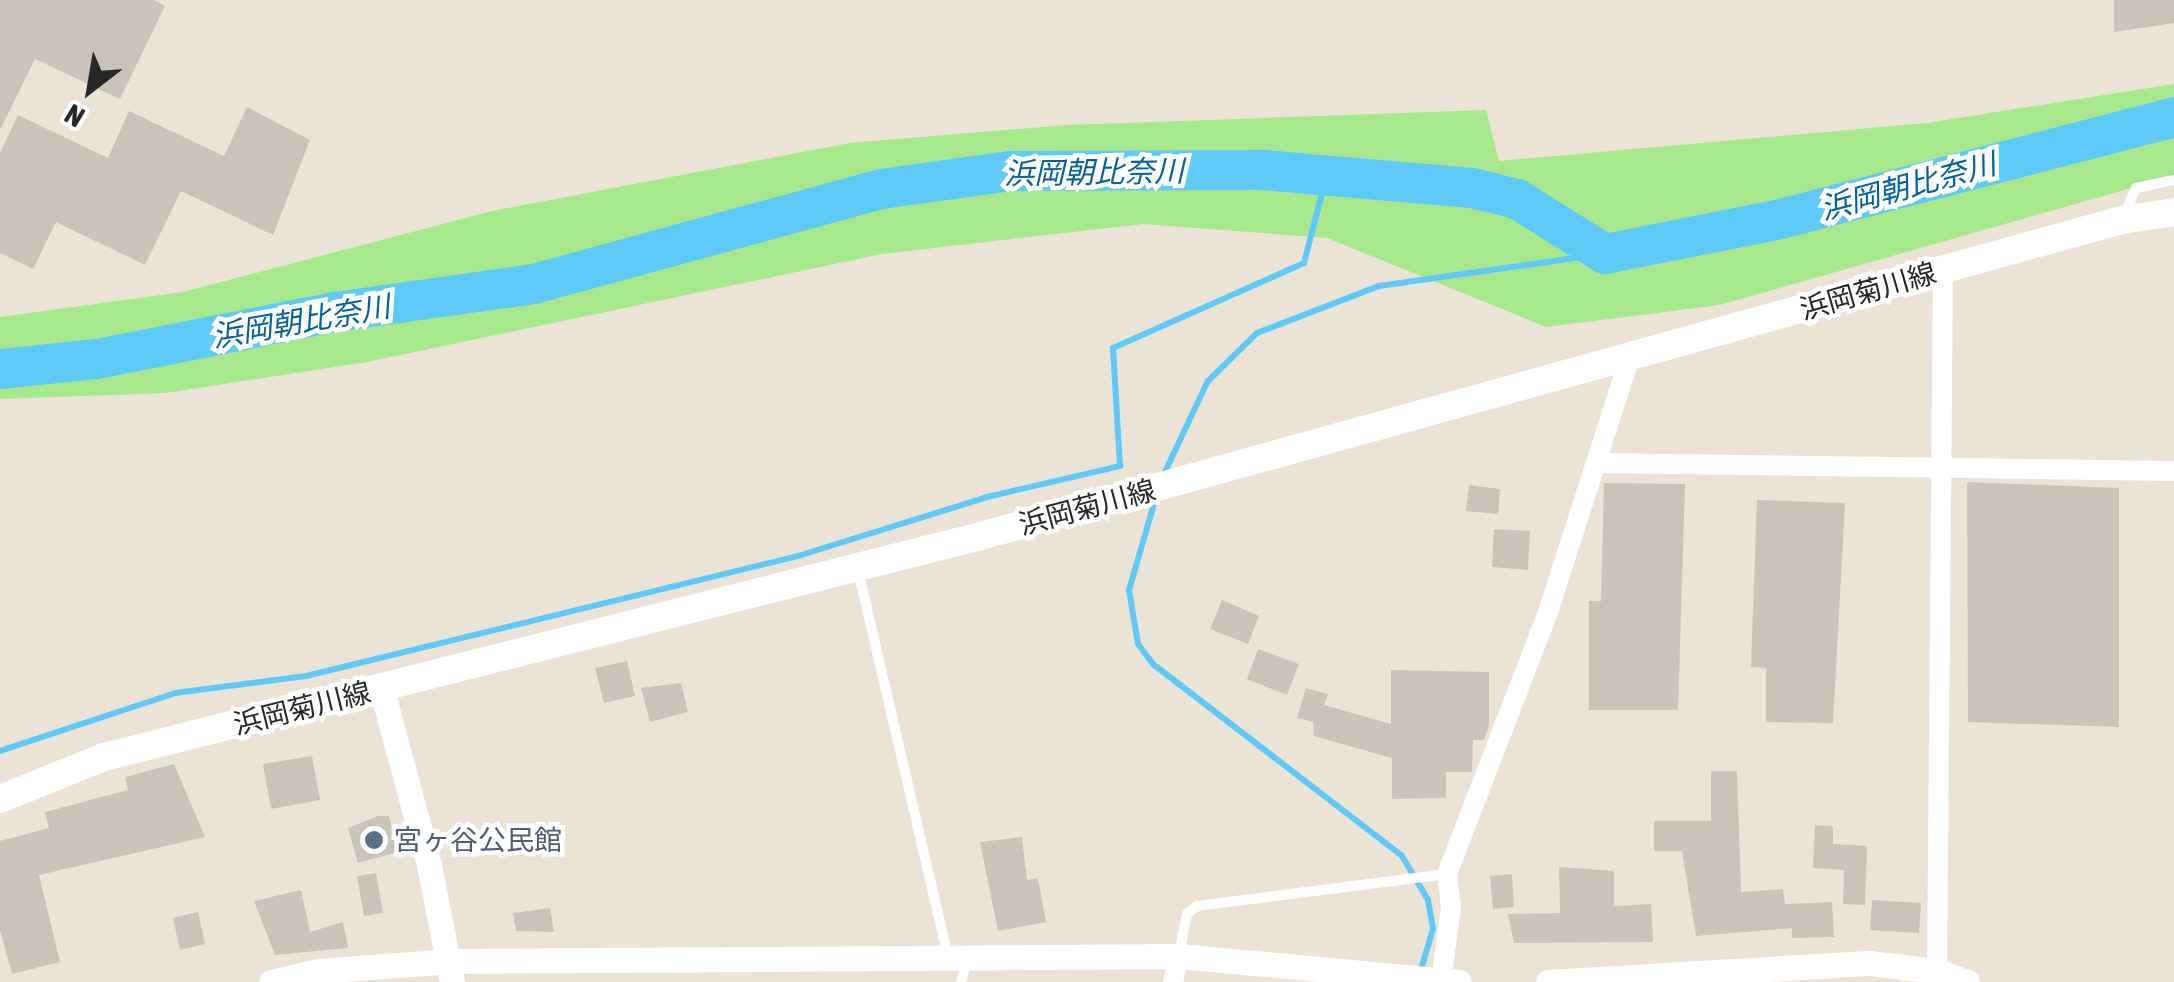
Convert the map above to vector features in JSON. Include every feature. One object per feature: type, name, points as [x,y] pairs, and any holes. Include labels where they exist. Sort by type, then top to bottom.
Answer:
[{"type":"main road","name":"浜岡菊川線","points":[[0,799],[104,758],[858,567],[1629,359],[2122,220],[2174,212]]},
{"type":"street","points":[[1937,971],[1943,270]]},
{"type":"street","points":[[271,982],[318,971],[959,966],[1179,956],[1447,981],[1451,907],[1447,874],[1597,462],[1629,359]]},
{"type":"street","points":[[1597,462],[2174,471]]},
{"type":"street","points":[[381,687],[452,972]]},
{"type":"street","points":[[1172,982],[1179,956]]},
{"type":"street","points":[[1548,982],[1870,963],[1937,971],[1967,982]]},
{"type":"lane","points":[[2122,220],[2136,188],[2174,180]]},
{"type":"lane","points":[[858,567],[959,966]]},
{"type":"lane","points":[[1179,956],[1187,914],[1197,906],[1447,874]]},
{"type":"green space","points":[[2174,84],[2174,176],[1720,305],[1546,327],[1327,238],[1143,224],[882,254],[367,362],[166,393],[0,399],[0,317],[183,292],[492,211],[850,143],[1067,125],[1486,110],[1499,161],[1927,123]]},
{"type":"building","points":[[0,0],[154,0],[165,6],[120,99],[35,59],[0,130]]},
{"type":"building","points":[[2114,0],[2174,0],[2174,23],[2114,32]]},
{"type":"building","points":[[247,107],[310,140],[273,235],[181,191],[145,265],[56,222],[33,269],[0,253],[0,153],[18,115],[108,158],[129,111],[224,156]]},
{"type":"building","points":[[1967,482],[2119,488],[2119,727],[1968,722]]},
{"type":"building","points":[[1604,483],[1685,484],[1678,710],[1589,710],[1589,601],[1601,601]]},
{"type":"building","points":[[1469,485],[1500,489],[1498,514],[1466,511]]},
{"type":"building","points":[[1757,500],[1845,503],[1833,723],[1766,722],[1766,668],[1751,667]]},
{"type":"building","points":[[1494,529],[1530,531],[1528,570],[1492,567]]},
{"type":"building","points":[[1222,600],[1259,616],[1248,644],[1210,629]]},
{"type":"building","points":[[1258,649],[1299,664],[1287,695],[1247,679]]},
{"type":"building","points":[[627,661],[635,696],[604,703],[595,668]]},
{"type":"building","points":[[1391,670],[1489,672],[1489,726],[1484,740],[1473,740],[1472,772],[1446,772],[1446,798],[1392,799],[1392,758],[1314,736],[1313,722],[1297,718],[1306,688],[1328,694],[1324,705],[1391,724]]},
{"type":"building","points":[[681,683],[688,712],[650,722],[641,688]]},
{"type":"building","points":[[312,756],[320,800],[271,809],[263,764]]},
{"type":"building","points":[[174,764],[205,837],[39,875],[60,962],[12,974],[0,930],[0,841],[49,828],[45,812],[128,790],[125,777]]},
{"type":"building","points":[[1711,771],[1737,771],[1741,892],[1783,889],[1785,904],[1832,902],[1834,937],[1792,938],[1792,928],[1696,936],[1682,851],[1654,851],[1654,821],[1711,821]]},
{"type":"building","name":"宮ヶ谷公民館","points":[[378,816],[389,816],[398,852],[358,863],[348,828]]},
{"type":"building","points":[[1815,825],[1833,826],[1833,844],[1867,846],[1865,905],[1843,904],[1844,870],[1813,868]]},
{"type":"building","points":[[1022,837],[1027,880],[1038,878],[1046,922],[998,931],[980,842]]},
{"type":"building","points":[[1559,867],[1614,871],[1614,906],[1651,904],[1653,942],[1514,943],[1508,914],[1560,913]]},
{"type":"building","points":[[376,873],[383,913],[364,916],[357,876]]},
{"type":"building","points":[[1512,874],[1514,907],[1493,909],[1490,876]]},
{"type":"building","points":[[301,890],[310,932],[343,922],[348,948],[275,955],[254,901]]},
{"type":"building","points":[[1872,900],[1921,903],[1919,933],[1870,930]]},
{"type":"building","points":[[550,908],[554,932],[516,931],[513,913]]},
{"type":"building","points":[[198,912],[205,944],[180,950],[173,918]]},
{"type":"waterway","name":"浜岡朝比奈川","points":[[0,369],[97,359],[335,312],[534,284],[881,189],[1010,171],[1262,170],[1472,188],[1517,199],[1605,254],[1781,219],[2174,117]]},
{"type":"waterway","points":[[0,751],[175,693],[306,676],[798,556],[987,497],[1120,466],[1113,348],[1304,263],[1326,178]]},
{"type":"waterway","points":[[1163,476],[1208,381],[1257,333],[1379,286],[1605,254]]},
{"type":"waterway","points":[[1156,497],[1129,590],[1138,644],[1153,664],[1402,856],[1428,900],[1433,929],[1420,973]]},
{"type":"place","name":"宮ヶ谷公民館","points":[[374,840]]}]
